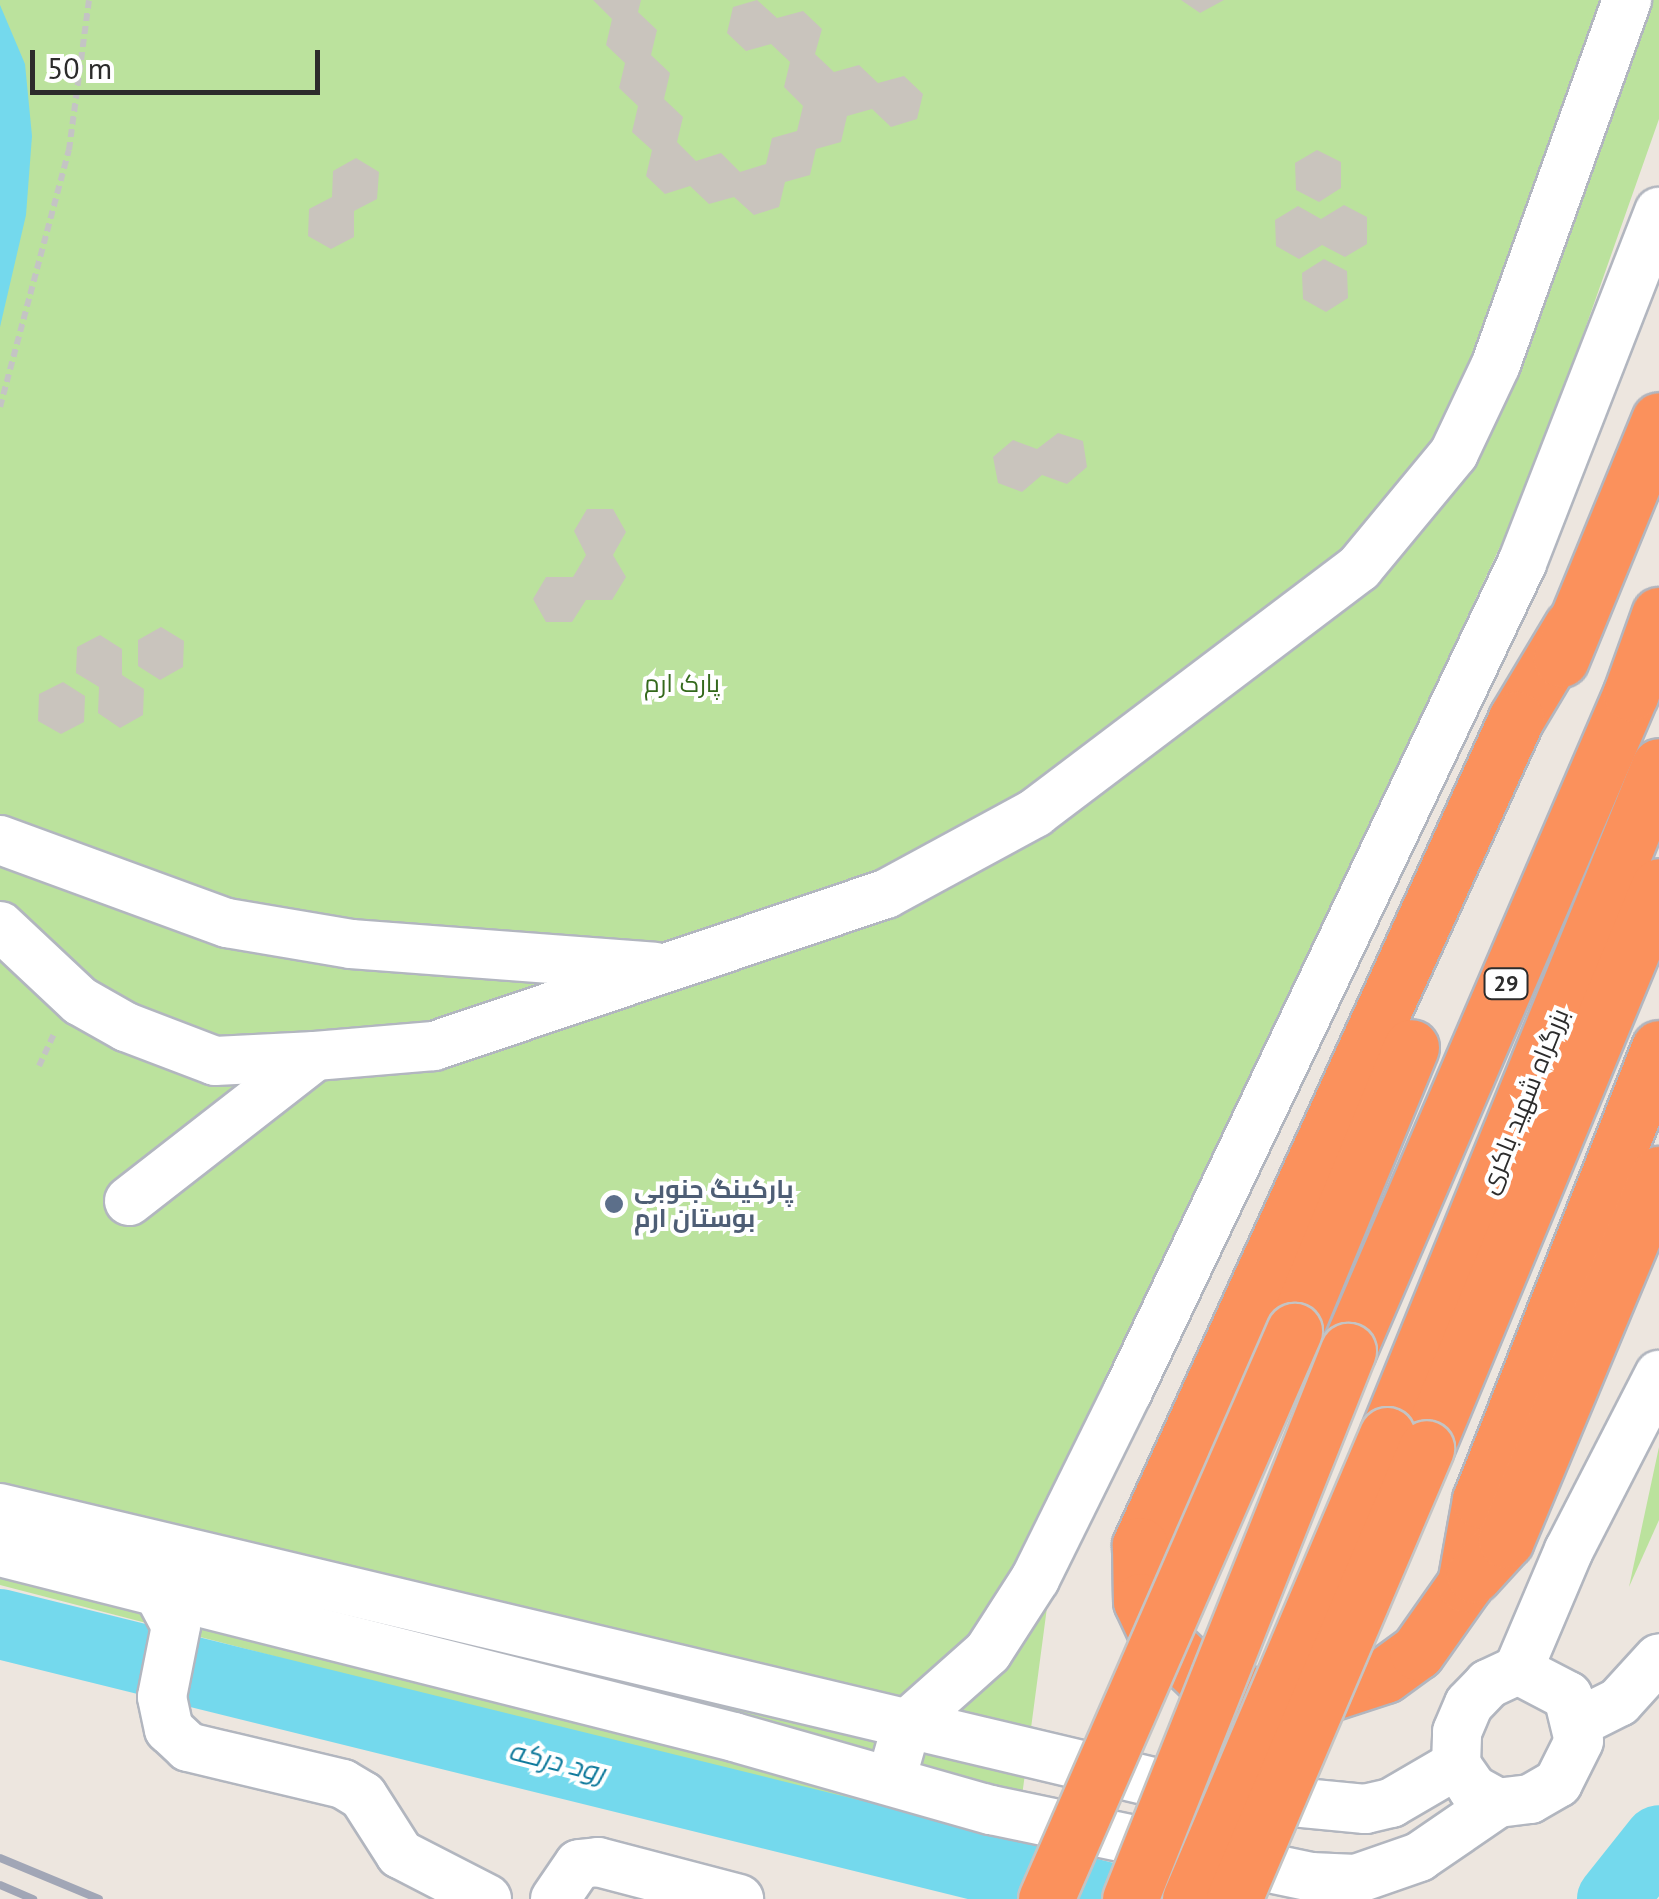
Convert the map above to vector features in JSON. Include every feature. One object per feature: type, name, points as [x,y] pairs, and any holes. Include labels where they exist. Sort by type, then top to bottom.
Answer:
[{"type":"highway","name":"29","points":[[1046,1899],[1294,1331],[1525,770],[1571,627],[1659,420]]},
{"type":"highway","name":"29","points":[[1130,1899],[1348,1351],[1632,693],[1659,615]]},
{"type":"highway","points":[[1571,627],[1516,719],[1140,1545],[1141,1601],[1156,1633],[1206,1681],[1268,1700],[1321,1696],[1385,1675],[1418,1652],[1465,1584],[1506,1540],[1659,1174]]},
{"type":"highway","name":"بزرگراه شهید باکری","points":[[1406,1442],[1659,766]]},
{"type":"highway","name":"29","points":[[1190,1899],[1406,1442],[1659,886]]},
{"type":"highway","points":[[1465,1584],[1480,1500],[1659,1048]]},
{"type":"highway","name":"29","points":[[1234,1899],[1406,1442]]},
{"type":"lane","points":[[0,926],[80,1001],[126,1027],[215,1061],[434,1046],[886,894],[1034,813],[1359,568],[1454,453],[1471,418],[1626,0]]},
{"type":"lane","points":[[891,1780],[907,1724],[988,1652],[1036,1579],[1370,895],[1522,564],[1659,212]]},
{"type":"lane","points":[[0,840],[226,923],[350,944],[666,968]]},
{"type":"lane","points":[[129,1201],[315,1056]]},
{"type":"lane","points":[[1498,1803],[1473,1789],[1456,1766],[1457,1732],[1469,1704],[1488,1684],[1518,1670],[1569,1550],[1659,1376]]},
{"type":"lane","points":[[0,1508],[1199,1793],[1311,1808],[1391,1803],[1456,1766]]},
{"type":"lane","points":[[0,1552],[167,1610],[734,1736],[991,1810],[1311,1877],[1356,1879],[1419,1857],[1498,1803],[1530,1799],[1558,1783],[1578,1741],[1579,1722],[1568,1696],[1518,1670]]},
{"type":"lane","points":[[167,1610],[162,1698],[169,1729],[188,1748],[343,1784],[362,1796],[400,1854],[486,1899]]},
{"type":"lane","points":[[1579,1722],[1619,1702],[1659,1658]]},
{"type":"lane","points":[[734,1736],[745,1688]]},
{"type":"lane","points":[[555,1899],[579,1864],[598,1862],[739,1899]]},
{"type":"path","points":[[0,408],[69,150],[89,0]]},
{"type":"green space","name":"پارک ارم","points":[[0,0],[1659,0],[1659,119],[1534,474],[1064,1479],[1015,1849],[0,1585]]},
{"type":"green space","points":[[1659,1447],[1659,1520],[1629,1587]]},
{"type":"water","points":[[0,5],[25,64],[32,136],[26,215],[0,327]]},
{"type":"building","points":[[593,0],[641,0],[638,12],[657,30],[651,55],[670,73],[664,99],[683,117],[677,142],[696,161],[721,153],[740,172],[766,164],[772,138],[797,131],[803,106],[784,87],[790,62],[771,44],[746,51],[727,33],[733,7],[757,0],[777,18],[803,11],[822,29],[815,54],[834,72],[859,65],[878,83],[904,76],[923,94],[917,119],[891,127],[872,109],[847,116],[841,142],[816,149],[810,175],[785,182],[779,207],[754,215],[734,197],[709,204],[690,186],[665,194],[646,176],[652,150],[632,132],[638,106],[619,88],[625,63],[606,45],[612,19]]},
{"type":"building","points":[[1181,0],[1224,0],[1200,13]]},
{"type":"building","points":[[1317,150],[1341,162],[1341,188],[1319,202],[1296,190],[1295,163]]},
{"type":"building","points":[[356,158],[379,172],[377,199],[354,211],[354,237],[331,249],[308,236],[309,209],[332,197],[333,171]]},
{"type":"building","points":[[1344,205],[1367,217],[1367,244],[1345,257],[1322,245],[1299,259],[1276,246],[1275,220],[1298,206],[1321,219]]},
{"type":"building","points":[[1324,259],[1347,271],[1348,298],[1326,312],[1303,299],[1302,273]]},
{"type":"building","points":[[1058,433],[1083,441],[1087,467],[1067,484],[1042,475],[1022,492],[998,483],[993,457],[1013,440],[1037,449]]},
{"type":"building","points":[[587,509],[613,509],[626,532],[613,555],[626,577],[612,600],[586,600],[572,622],[546,622],[533,599],[546,577],[573,577],[586,555],[574,531]]},
{"type":"building","points":[[161,627],[184,641],[183,667],[160,680],[138,666],[138,640]]},
{"type":"building","points":[[100,635],[122,649],[122,675],[144,689],[143,715],[120,728],[98,713],[99,687],[76,673],[77,647]]},
{"type":"building","points":[[63,682],[85,696],[84,722],[61,734],[38,721],[39,694]]},
{"type":"waterway","name":"رود درکه","points":[[0,1624],[1114,1899]]},
{"type":"waterway","points":[[1612,1899],[1659,1840]]},
{"type":"railway","points":[[0,1858],[99,1899]]},
{"type":"railway","points":[[0,1885],[33,1899]]},
{"type":"place","name":"پارکینگ جنوبی بوستان ارم","points":[[614,1204]]}]
